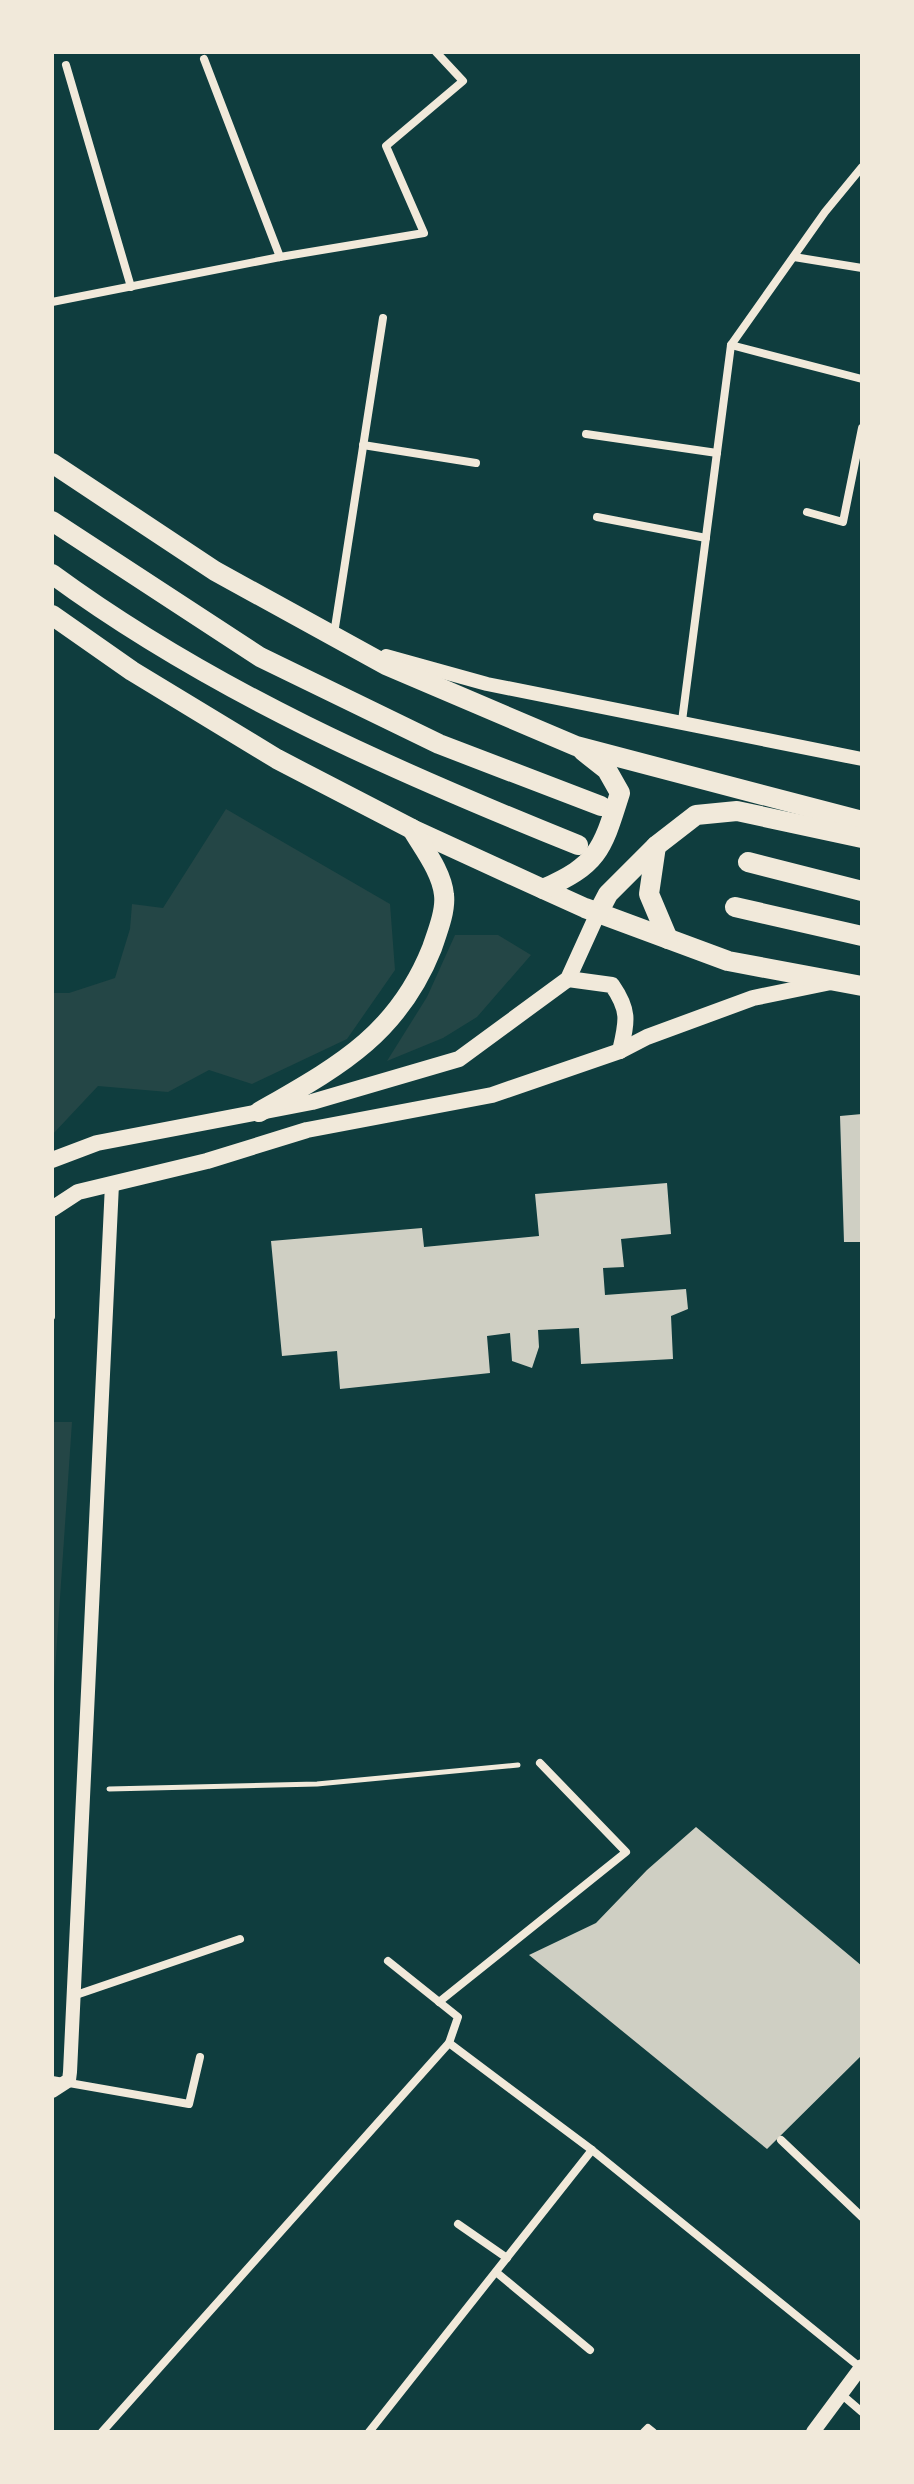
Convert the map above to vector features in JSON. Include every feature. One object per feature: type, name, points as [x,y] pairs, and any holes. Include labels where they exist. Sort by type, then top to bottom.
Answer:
[{"type":"main road","points":[[52,463],[215,571],[386,665],[576,746],[862,821]]},
{"type":"main road","points":[[52,521],[260,657],[439,744],[601,806]]},
{"type":"main road","points":[[52,574],[240,694],[425,784],[578,845]]},
{"type":"main road","points":[[52,615],[132,671],[277,759],[412,829],[598,913],[728,961],[862,986]]},
{"type":"main road","points":[[543,889],[578,873],[603,845],[620,793],[607,770],[576,746]]},
{"type":"main road","points":[[52,1160],[97,1143],[312,1102],[459,1059],[568,979],[608,894],[656,846],[696,815],[737,811],[862,838]]},
{"type":"main road","points":[[259,1112],[340,1065],[395,1016],[425,964],[437,933],[444,895],[412,829]]},
{"type":"main road","points":[[656,846],[649,894],[668,939]]},
{"type":"main road","points":[[748,862],[862,891]]},
{"type":"main road","points":[[735,907],[862,936]]},
{"type":"main road","points":[[568,979],[612,985],[624,1003],[627,1022],[620,1051]]},
{"type":"main road","points":[[52,1209],[78,1192],[207,1161],[307,1130],[492,1095],[620,1051],[647,1037],[753,998],[837,981]]},
{"type":"street","points":[[52,302],[280,257],[424,233],[386,146],[463,81],[436,52]]},
{"type":"street","points":[[204,59],[280,257]]},
{"type":"street","points":[[66,65],[131,287]]},
{"type":"street","points":[[682,721],[731,345],[862,167]]},
{"type":"street","points":[[794,257],[862,268]]},
{"type":"street","points":[[333,636],[383,318]]},
{"type":"street","points":[[731,345],[862,379]]},
{"type":"street","points":[[807,512],[843,522],[862,428]]},
{"type":"street","points":[[586,434],[717,453]]},
{"type":"street","points":[[363,445],[476,463]]},
{"type":"street","points":[[597,517],[706,538]]},
{"type":"street","points":[[354,648],[487,684],[862,759]]},
{"type":"street","points":[[69,2080],[112,1184]]},
{"type":"street","points":[[439,2002],[626,1852],[540,1763]]},
{"type":"street","points":[[73,1996],[240,1939]]},
{"type":"street","points":[[102,2432],[449,2043],[458,2017],[388,1961]]},
{"type":"street","points":[[449,2043],[592,2150],[861,2367],[813,2432]]},
{"type":"street","points":[[52,2080],[69,2080],[189,2104],[200,2057]]},
{"type":"street","points":[[52,2091],[69,2080]]},
{"type":"street","points":[[781,2140],[862,2217]]},
{"type":"street","points":[[369,2432],[592,2150]]},
{"type":"street","points":[[458,2224],[507,2258]]},
{"type":"street","points":[[496,2272],[590,2350]]},
{"type":"street","points":[[841,2394],[862,2412]]},
{"type":"street","points":[[644,2432],[648,2428],[653,2432]]},
{"type":"lane","points":[[52,1209],[52,1317]]},
{"type":"path","points":[[84,1790],[317,1784],[540,1763]]},
{"type":"shaded area","points":[[226,809],[390,904],[395,970],[347,1039],[252,1084],[209,1070],[168,1092],[98,1086],[52,1135],[52,993],[69,993],[115,978],[130,929],[132,904],[163,908]]},
{"type":"shaded area","points":[[455,935],[498,935],[531,955],[477,1017],[443,1038],[387,1061],[427,997]]},
{"type":"shaded area","points":[[52,1422],[72,1422],[52,1715]]},
{"type":"building","points":[[862,1114],[862,1242],[844,1242],[840,1116]]},
{"type":"building","points":[[667,1183],[671,1234],[621,1239],[624,1267],[603,1268],[605,1295],[686,1289],[688,1309],[671,1316],[673,1359],[581,1364],[579,1328],[538,1330],[539,1347],[532,1368],[512,1361],[510,1333],[487,1336],[490,1373],[340,1389],[337,1351],[282,1356],[271,1241],[422,1228],[424,1247],[539,1236],[535,1194]]},
{"type":"building","points":[[696,1827],[862,1966],[862,2055],[767,2149],[529,1955],[596,1923],[647,1870]]}]
